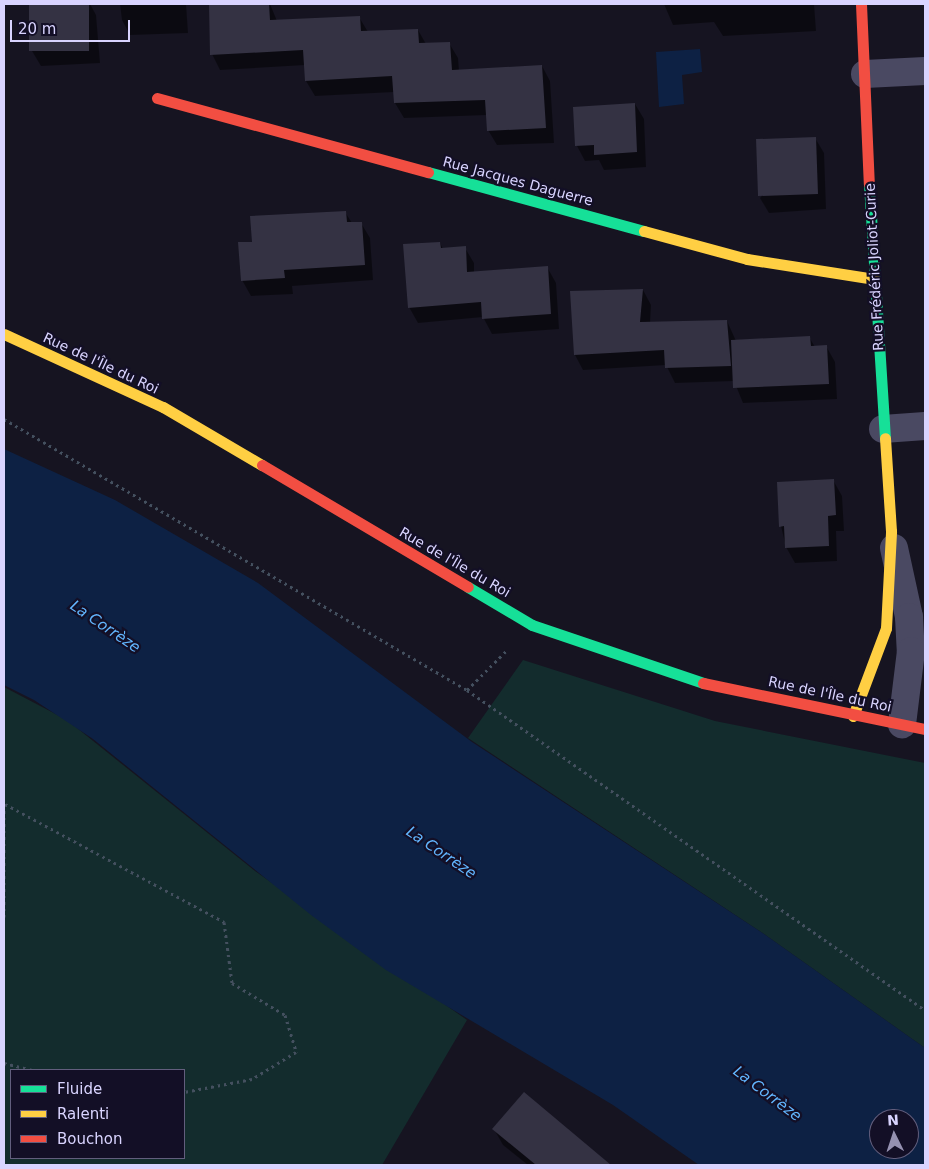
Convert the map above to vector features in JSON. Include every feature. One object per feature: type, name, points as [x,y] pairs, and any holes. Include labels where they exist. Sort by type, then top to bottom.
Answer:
[{"type":"street","name":"Rue Frédéric Joliot-Curie","points":[[861,4],[883,429],[891,531],[909,618],[913,727]]},
{"type":"street","points":[[865,74],[925,71]]},
{"type":"street","name":"Rue Jacques Daguerre","points":[[157,98],[747,259],[874,278]]},
{"type":"street","name":"Rue de l'Île du Roi","points":[[4,334],[163,407],[532,624],[686,679],[913,727]]},
{"type":"street","points":[[883,429],[925,426]]},
{"type":"street","name":"Rue Frédéric Joliot-Curie","points":[[854,716],[886,628],[891,531]]},
{"type":"path","points":[[4,419],[468,690],[925,1010]]},
{"type":"path","points":[[468,690],[532,624]]},
{"type":"path","points":[[4,917],[4,803],[224,922],[232,983],[285,1015],[296,1052],[252,1079],[185,1092]]},
{"type":"path","points":[[4,1063],[29,1069]]},
{"type":"green space","points":[[523,660],[715,721],[925,763],[925,1048],[764,934],[468,738]]},
{"type":"green space","points":[[4,687],[67,720],[255,871],[467,1020],[382,1165],[4,1165]]},
{"type":"water","points":[[700,49],[702,72],[682,75],[684,104],[659,107],[656,52]]},
{"type":"water","name":"La Corrèze","points":[[4,449],[115,500],[258,583],[472,742],[764,934],[925,1048],[925,1165],[699,1165],[613,1105],[386,970],[311,915],[93,739],[34,700],[4,685]]},
{"type":"building","points":[[29,4],[89,4],[89,51],[29,51]]},
{"type":"building","points":[[209,4],[269,4],[270,20],[360,16],[361,31],[418,29],[419,43],[450,42],[452,70],[542,65],[546,128],[487,131],[485,100],[394,103],[392,76],[305,81],[303,50],[210,55]]},
{"type":"building","points":[[635,103],[637,152],[594,155],[594,145],[575,146],[573,107]]},
{"type":"building","points":[[816,137],[818,194],[758,196],[756,139]]},
{"type":"building","points":[[346,211],[347,222],[362,222],[365,265],[284,270],[285,278],[241,281],[238,242],[252,242],[250,216]]},
{"type":"building","points":[[440,242],[441,248],[466,246],[467,272],[548,266],[551,314],[482,319],[481,302],[408,308],[403,244]]},
{"type":"building","points":[[643,289],[640,322],[727,320],[731,366],[665,368],[664,350],[574,355],[570,291]]},
{"type":"building","points":[[810,336],[811,346],[827,345],[829,384],[733,388],[731,340]]},
{"type":"building","points":[[834,479],[836,515],[828,516],[829,546],[785,548],[784,526],[779,527],[777,482]]},
{"type":"building","points":[[524,1092],[611,1165],[536,1165],[492,1129]]},
{"type":"traffic: fast","points":[[428,172],[644,231]]},
{"type":"traffic: fast","points":[[869,184],[885,438]]},
{"type":"traffic: fast","points":[[468,587],[532,625],[703,683]]},
{"type":"traffic: slow","points":[[644,231],[747,259],[874,279]]},
{"type":"traffic: slow","points":[[4,334],[163,407],[262,465]]},
{"type":"traffic: slow","points":[[853,716],[886,628],[891,531],[885,438]]},
{"type":"traffic: jam","points":[[861,4],[869,184]]},
{"type":"traffic: jam","points":[[157,98],[428,172]]},
{"type":"traffic: jam","points":[[262,465],[468,587]]},
{"type":"traffic: jam","points":[[703,683],[925,729]]}]
